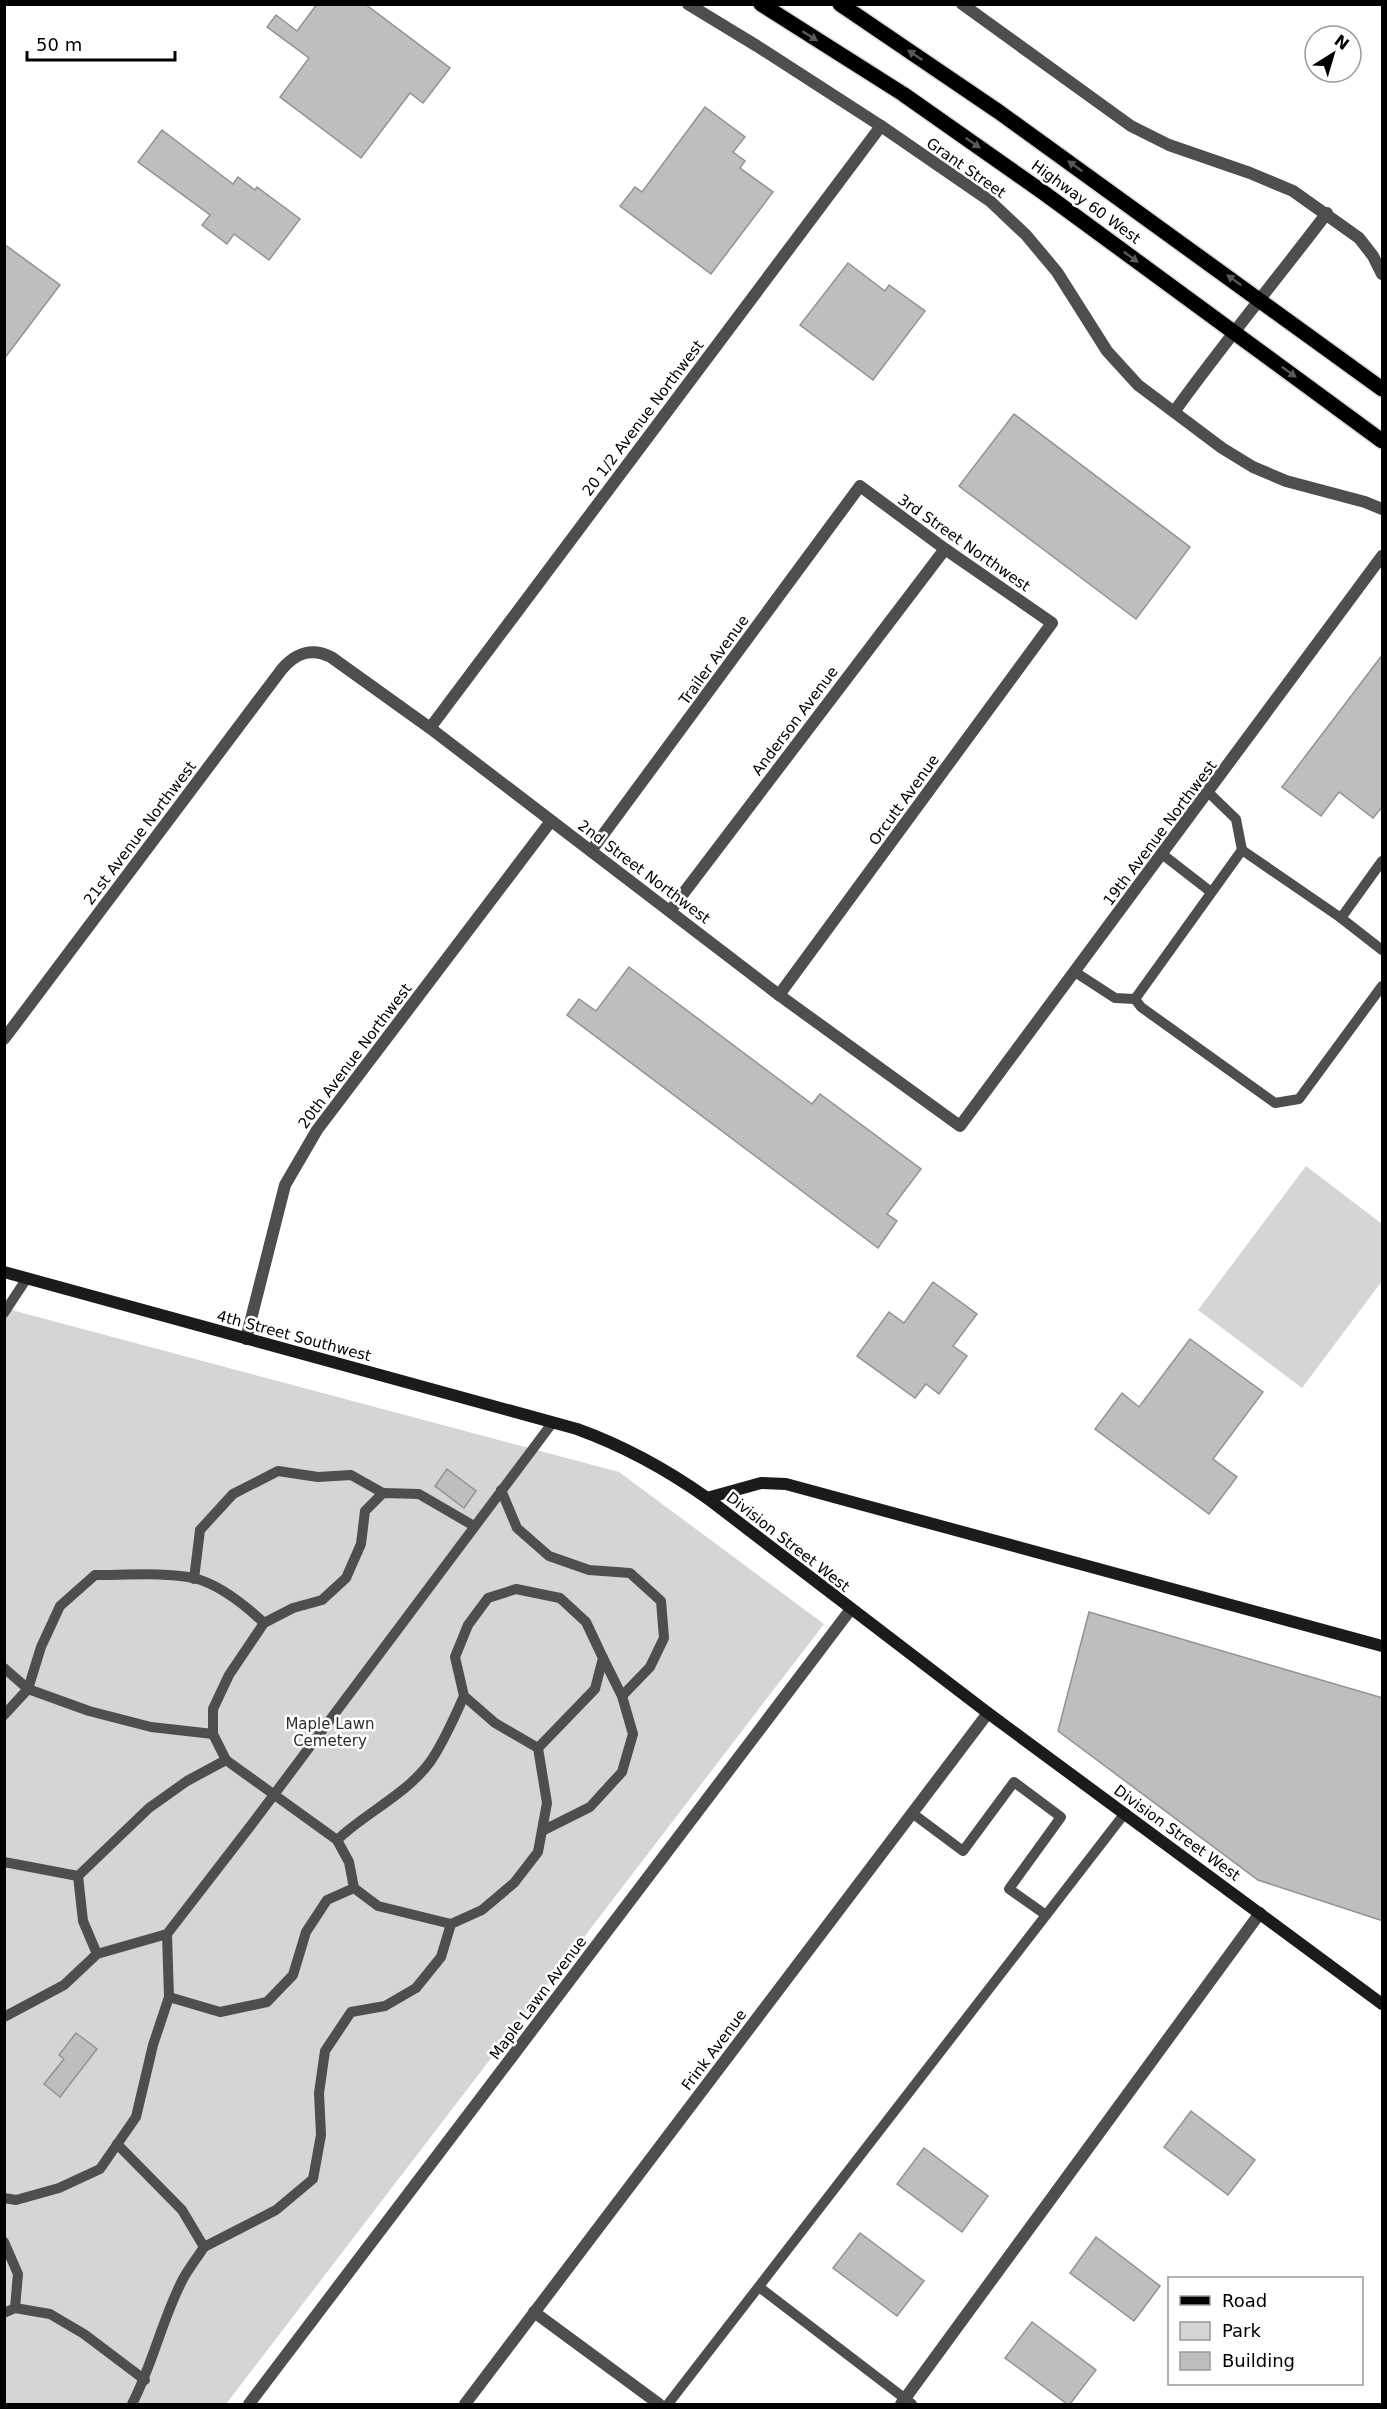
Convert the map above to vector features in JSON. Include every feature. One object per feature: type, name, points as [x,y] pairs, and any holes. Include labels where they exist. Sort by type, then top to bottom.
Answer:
[{"type":"main road","name":"Highway 60 West","points":[[761,4],[903,94],[1044,193],[1383,441]]},
{"type":"main road","name":"Highway 60 West","points":[[840,4],[999,111],[1383,389]]},
{"type":"street","name":"Grant Street","points":[[688,4],[881,126],[990,201],[1026,235],[1057,272],[1107,351],[1138,385],[1222,448],[1253,467],[1286,481],[1383,509]]},
{"type":"street","points":[[962,4],[1131,126],[1169,145],[1250,173],[1293,191],[1327,213],[1359,238],[1383,274]]},
{"type":"street","name":"20 1/2 Avenue Northwest","points":[[430,728],[881,126]]},
{"type":"street","points":[[1174,412],[1233,332],[1261,300],[1327,213]]},
{"type":"street","name":"3rd Street Northwest","points":[[860,486],[945,549],[1052,623]]},
{"type":"street","name":"Trailer Avenue","points":[[591,851],[860,486]]},
{"type":"street","name":"Anderson Avenue","points":[[670,911],[945,549]]},
{"type":"street","name":"19th Avenue Northwest","points":[[960,1126],[1383,556]]},
{"type":"street","name":"Orcutt Avenue","points":[[780,995],[1052,623]]},
{"type":"street","name":"2nd Street Northwest","points":[[306,652],[320,652],[331,657],[430,728],[780,995],[960,1126]]},
{"type":"street","name":"21st Avenue Northwest","points":[[4,1039],[282,669],[292,658],[306,652]]},
{"type":"street","name":"20th Avenue Northwest","points":[[246,1339],[285,1185],[300,1156],[317,1130],[550,821]]},
{"type":"street","name":"4th Street Southwest","points":[[4,1272],[577,1429],[615,1443],[650,1461],[707,1498]]},
{"type":"street","name":"Division Street West","points":[[707,1498],[761,1484],[786,1484],[1383,1646]]},
{"type":"street","name":"Division Street West","points":[[707,1498],[850,1610],[1383,2004]]},
{"type":"street","name":"Maple Lawn Avenue","points":[[249,2404],[850,1610]]},
{"type":"street","name":"Frink Avenue","points":[[465,2404],[988,1713]]},
{"type":"street","points":[[906,2403],[1260,1912]]},
{"type":"street","points":[[534,2312],[659,2404]]},
{"type":"lane","points":[[1208,792],[1236,819],[1242,850],[1341,918],[1383,950]]},
{"type":"lane","points":[[1135,999],[1242,850]]},
{"type":"lane","points":[[1162,854],[1211,892]]},
{"type":"lane","points":[[1341,918],[1383,861]]},
{"type":"lane","points":[[1074,972],[1115,998],[1135,999]]},
{"type":"lane","points":[[1135,999],[1141,1007],[1275,1103],[1299,1099],[1383,986]]},
{"type":"lane","points":[[4,1313],[27,1278]]},
{"type":"lane","points":[[4,2017],[64,1985],[97,1954],[167,1934],[553,1422]]},
{"type":"lane","points":[[194,1578],[200,1530],[233,1494],[278,1471],[318,1477],[351,1475],[383,1493],[418,1494],[474,1526]]},
{"type":"lane","points":[[501,1490],[517,1528],[549,1556],[589,1570],[630,1573],[661,1601],[664,1638],[650,1667],[622,1696]]},
{"type":"lane","points":[[383,1493],[365,1511],[361,1544],[346,1578],[322,1600],[293,1608],[264,1623],[230,1675],[213,1709],[213,1734],[226,1760],[337,1840],[349,1862],[354,1888],[378,1906],[451,1924],[482,1910],[514,1883],[538,1852],[547,1803],[538,1748]]},
{"type":"lane","points":[[4,1715],[28,1689],[41,1647],[60,1606],[95,1575],[194,1578],[238,1599],[264,1623]]},
{"type":"lane","points":[[538,1748],[495,1723],[464,1696],[454,1657],[468,1626],[488,1598],[516,1589],[560,1598],[586,1622],[622,1696],[633,1734],[622,1772],[590,1808],[542,1831]]},
{"type":"lane","points":[[538,1748],[596,1689],[603,1658]]},
{"type":"lane","points":[[4,1668],[28,1689],[89,1711],[150,1727],[213,1734]]},
{"type":"lane","points":[[337,1840],[352,1826],[398,1794],[429,1763],[464,1696]]},
{"type":"lane","points":[[78,1876],[149,1808],[187,1781],[226,1760]]},
{"type":"lane","points":[[912,1813],[963,1851],[1014,1782],[1061,1817],[1009,1889],[1046,1915]]},
{"type":"lane","points":[[668,2404],[1125,1813]]},
{"type":"lane","points":[[4,1862],[78,1876]]},
{"type":"lane","points":[[78,1876],[83,1921],[97,1954]]},
{"type":"lane","points":[[169,1997],[220,2012],[267,2002],[293,1976],[306,1932],[327,1900],[354,1888]]},
{"type":"lane","points":[[132,2404],[145,2380],[165,2321],[184,2278],[204,2247],[276,2210],[313,2180],[321,2135],[319,2093],[325,2051],[351,2012],[385,2006],[417,1988],[441,1957],[451,1924]]},
{"type":"lane","points":[[4,2198],[16,2200],[58,2188],[100,2169],[136,2117],[153,2045],[169,1997],[167,1934]]},
{"type":"lane","points":[[117,2144],[182,2210],[204,2247]]},
{"type":"lane","points":[[4,2242],[18,2274],[15,2308]]},
{"type":"lane","points":[[759,2287],[906,2403]]},
{"type":"lane","points":[[4,2313],[15,2308],[50,2314],[84,2334],[145,2380]]},
{"type":"green space","points":[[1306,1166],[1382,1224],[1382,1281],[1302,1388],[1198,1310]]},
{"type":"green space","name":"Maple Lawn Cemetery","points":[[4,1308],[619,1472],[824,1624],[226,2404],[5,2404]]},
{"type":"building","points":[[317,4],[365,4],[450,68],[423,103],[410,93],[361,158],[280,97],[309,58],[267,27],[276,15],[297,31]]},
{"type":"building","points":[[705,107],[745,137],[733,152],[745,161],[740,168],[773,192],[711,274],[620,206],[635,187],[642,192]]},
{"type":"building","points":[[162,130],[233,184],[238,177],[255,190],[257,187],[300,219],[269,260],[234,234],[227,244],[202,225],[210,215],[138,162]]},
{"type":"building","points":[[4,244],[60,285],[4,359]]},
{"type":"building","points":[[848,263],[885,291],[889,285],[925,311],[873,380],[800,325]]},
{"type":"building","points":[[1014,414],[1190,547],[1136,619],[959,486]]},
{"type":"building","points":[[1383,654],[1383,806],[1373,818],[1339,792],[1321,816],[1282,787]]},
{"type":"building","points":[[629,967],[812,1104],[820,1094],[921,1169],[887,1214],[897,1221],[878,1248],[567,1015],[579,999],[596,1011]]},
{"type":"building","points":[[933,1282],[977,1314],[953,1346],[967,1356],[939,1394],[926,1384],[915,1398],[857,1356],[889,1312],[904,1323]]},
{"type":"building","points":[[1190,1339],[1263,1392],[1213,1459],[1237,1477],[1209,1514],[1095,1429],[1122,1393],[1139,1407]]},
{"type":"building","points":[[447,1469],[476,1491],[464,1508],[435,1486]]},
{"type":"building","points":[[1089,1612],[1383,1698],[1383,1921],[1258,1880],[1058,1731]]},
{"type":"building","points":[[76,2033],[97,2049],[60,2097],[44,2084],[64,2059],[59,2055]]},
{"type":"building","points":[[1191,2111],[1255,2160],[1228,2195],[1164,2147]]},
{"type":"building","points":[[924,2148],[988,2196],[962,2232],[897,2184]]},
{"type":"building","points":[[860,2233],[924,2281],[897,2316],[833,2268]]},
{"type":"building","points":[[1096,2237],[1160,2286],[1134,2321],[1070,2273]]},
{"type":"building","points":[[1032,2322],[1096,2370],[1070,2404],[1005,2358]]}]
